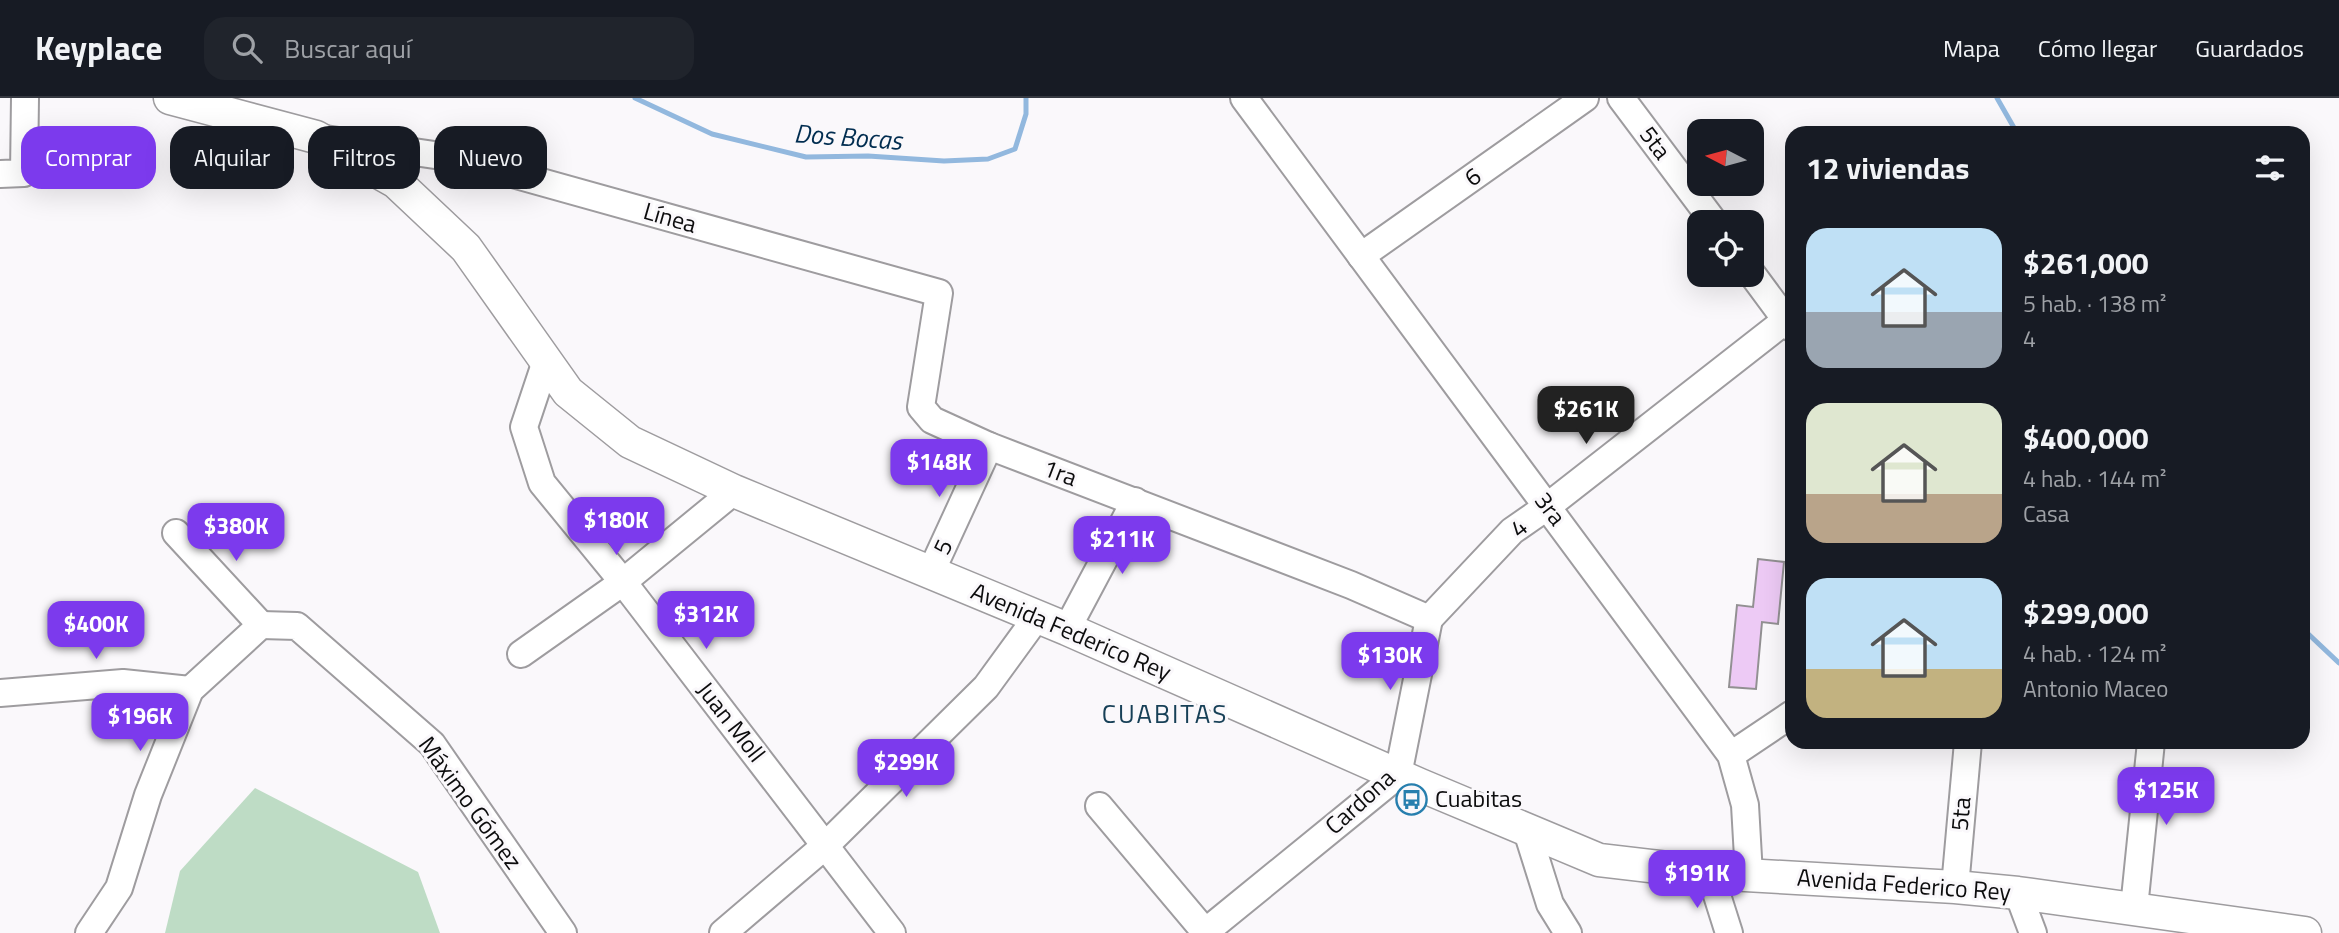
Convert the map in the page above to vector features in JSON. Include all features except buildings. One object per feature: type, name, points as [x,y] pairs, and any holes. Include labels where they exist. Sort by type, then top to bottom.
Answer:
[{"type":"main road","name":"Avenida Federico Rey","points":[[170,98],[308,135]]},
{"type":"main road","name":"Avenida Federico Rey","points":[[403,189],[466,248],[568,392],[630,442],[734,491],[1068,629],[1398,775],[1599,860],[1710,873],[2018,893],[2305,933]]},
{"type":"street","points":[[12,174],[25,98]]},
{"type":"street","name":"3ra","points":[[1244,98],[1731,755],[1745,804],[1749,875]]},
{"type":"street","name":"6","points":[[1362,256],[1585,98]]},
{"type":"street","name":"5ta","points":[[1622,98],[1705,210]]},
{"type":"street","name":"Línea","points":[[420,153],[455,158],[939,293]]},
{"type":"street","points":[[1762,287],[1785,319]]},
{"type":"street","name":"1ra","points":[[939,293],[922,407],[932,420],[989,446],[1351,585],[1429,619]]},
{"type":"street","name":"4","points":[[1429,619],[1512,531],[1785,327]]},
{"type":"street","name":"Juan Moll","points":[[546,361],[524,427],[542,484],[623,582],[892,933]]},
{"type":"street","name":"5","points":[[931,572],[989,446]]},
{"type":"street","points":[[521,654],[623,582],[734,491]]},
{"type":"street","points":[[1068,629],[1135,501]]},
{"type":"street","points":[[89,933],[119,888],[148,795],[190,690],[261,625],[176,533]]},
{"type":"street","points":[[723,933],[826,845],[986,687],[1037,617]]},
{"type":"street","name":"Cardona","points":[[1205,933],[1398,775],[1429,619]]},
{"type":"street","name":"Máximo Gómez","points":[[261,625],[297,626],[432,744],[563,933]]},
{"type":"street","points":[[0,693],[123,683],[190,690]]},
{"type":"street","points":[[1731,755],[1785,719]]},
{"type":"street","name":"5ta","points":[[1955,887],[1967,749]]},
{"type":"street","points":[[2134,908],[2150,749]]},
{"type":"street","points":[[1099,806],[1205,933]]},
{"type":"street","points":[[1527,831],[1550,904],[1568,933]]},
{"type":"street","points":[[1710,873],[1730,933]]},
{"type":"street","points":[[2018,893],[2033,933]]},
{"type":"green space","points":[[255,788],[418,872],[440,933],[165,933],[180,871]]},
{"type":"waterway","name":"Dos Bocas","points":[[635,98],[712,134],[806,157],[868,156],[944,161],[988,159],[1015,149],[1026,114],[1026,98]]},
{"type":"waterway","name":"Dos Bocas","points":[[1997,98],[2013,126]]},
{"type":"waterway","name":"Dos Bocas","points":[[2310,636],[2339,663]]},
{"type":"place","name":"Cuabitas","points":[[1412,799]]},
{"type":"district","name":"CUABITAS","points":[[1165,714]]}]
